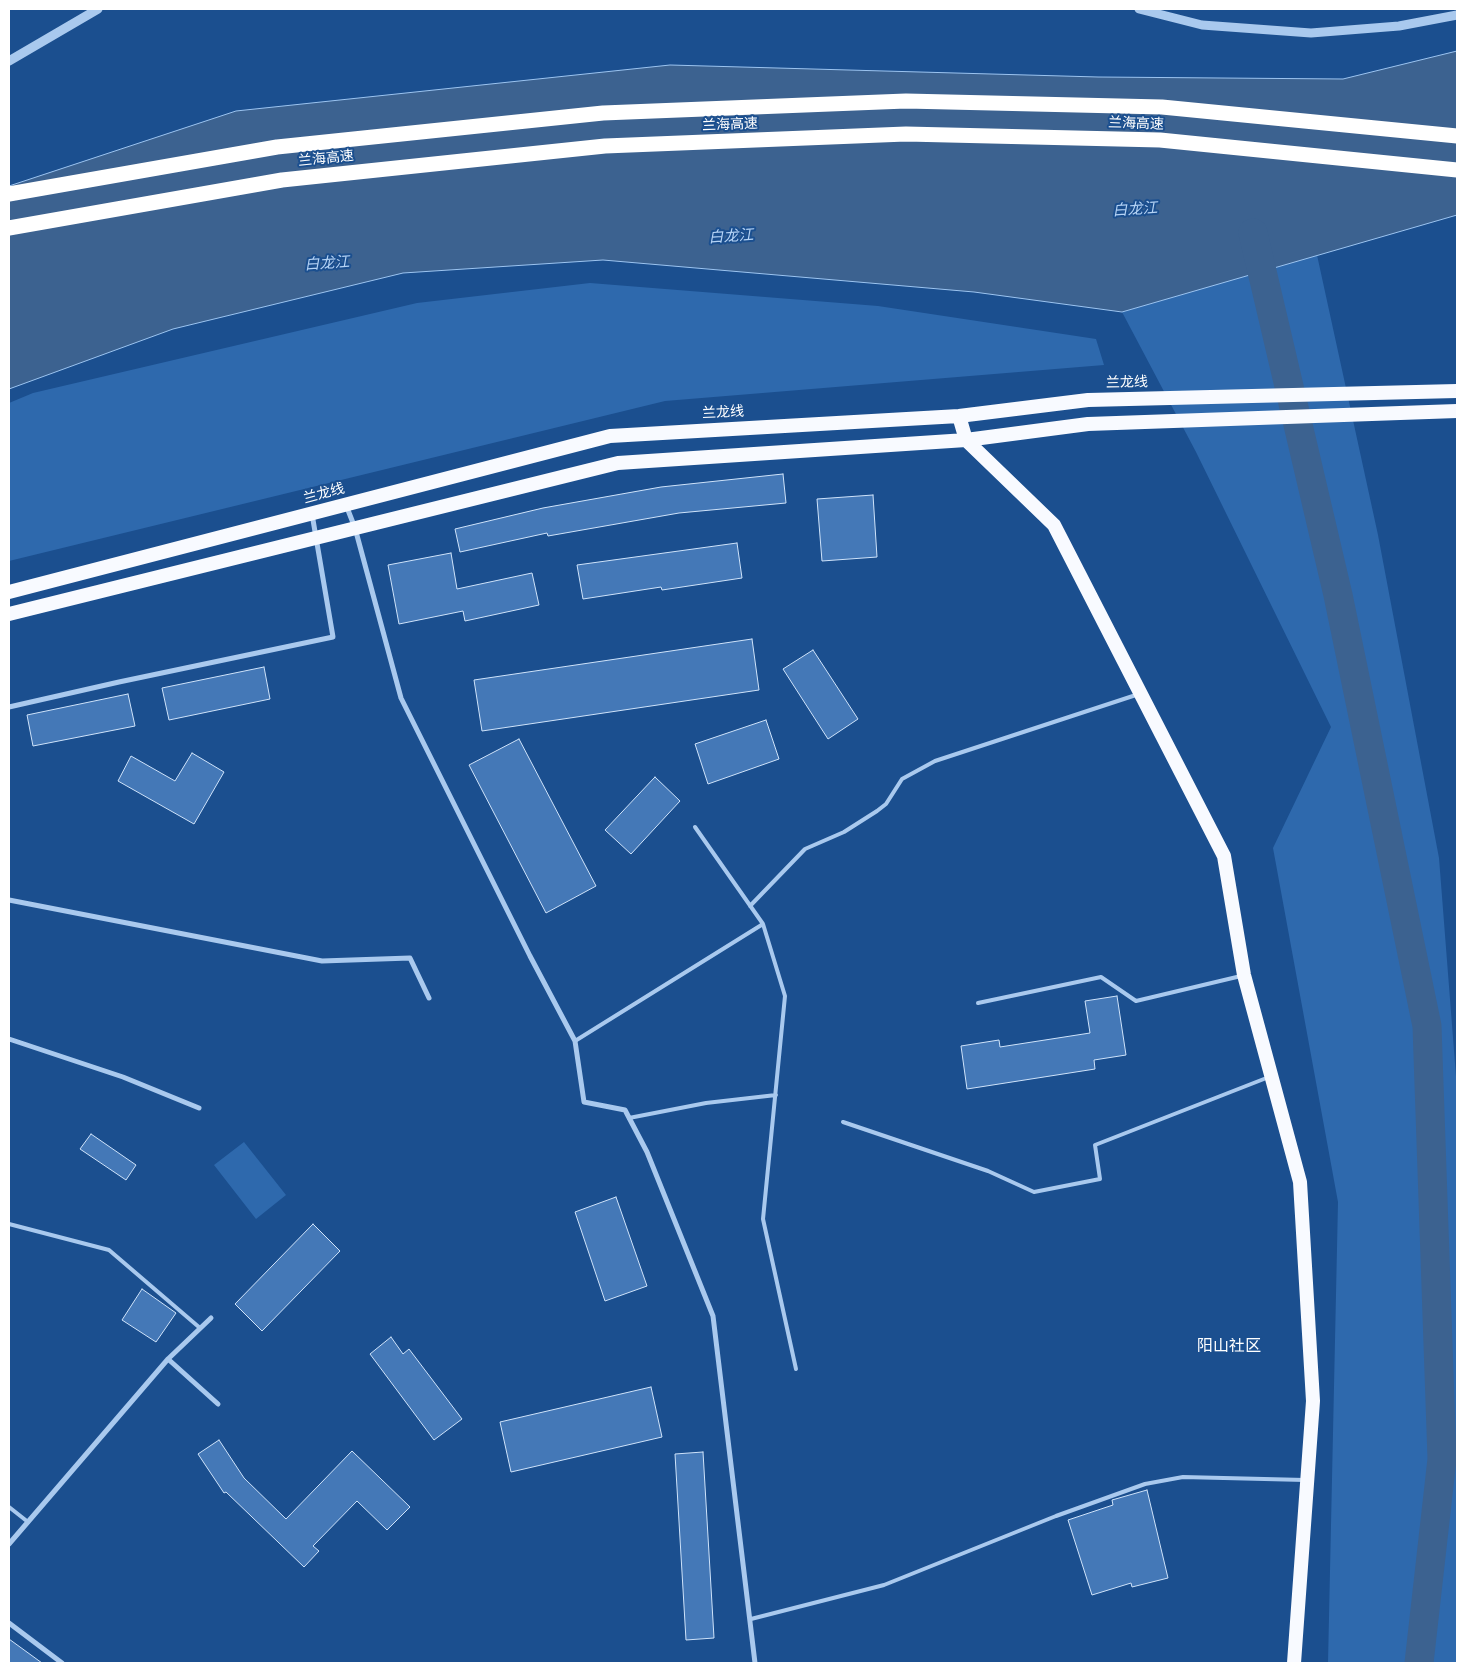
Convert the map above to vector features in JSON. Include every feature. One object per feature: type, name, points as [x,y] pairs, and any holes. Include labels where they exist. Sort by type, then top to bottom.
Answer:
[{"type":"highway","name":"兰海高速","points":[[9,194],[277,147],[603,113],[906,101],[1162,107],[1457,136]]},
{"type":"highway","name":"兰海高速","points":[[9,228],[282,180],[606,146],[848,136],[906,134],[1160,140],[1457,170]]},
{"type":"highway","name":"兰龙线","points":[[9,592],[610,436],[960,416],[1088,400],[1457,391]]},
{"type":"highway","points":[[9,614],[618,463],[966,440],[1088,424],[1457,411]]},
{"type":"highway","points":[[960,416],[966,440],[1054,525],[1224,856],[1244,975],[1300,1182],[1313,1401],[1294,1663]]},
{"type":"street","points":[[9,61],[98,9]]},
{"type":"street","points":[[1139,9],[1202,25],[1311,33],[1399,26],[1457,15]]},
{"type":"street","points":[[346,505],[355,528],[401,698],[530,956],[575,1041],[584,1102],[625,1110],[647,1152],[713,1316],[755,1663]]},
{"type":"street","points":[[9,707],[333,637],[317,537],[311,514]]},
{"type":"street","points":[[9,900],[322,961],[410,958],[429,998]]},
{"type":"street","points":[[9,1039],[123,1077],[200,1108]]},
{"type":"street","points":[[9,1544],[168,1359],[211,1318]]},
{"type":"street","points":[[168,1359],[218,1404]]},
{"type":"street","points":[[9,1623],[62,1663]]},
{"type":"lane","points":[[750,906],[805,848],[844,832],[877,811],[886,804],[902,779],[935,761],[1141,694]]},
{"type":"lane","points":[[695,827],[762,924],[785,996],[776,1095],[767,1163],[763,1219],[796,1369]]},
{"type":"lane","points":[[575,1041],[762,924]]},
{"type":"lane","points":[[978,1003],[1101,977],[1136,1001],[1244,975]]},
{"type":"lane","points":[[843,1122],[988,1171],[1034,1192],[1100,1179],[1094,1145],[1271,1076]]},
{"type":"lane","points":[[629,1118],[706,1103],[776,1095]]},
{"type":"lane","points":[[9,1224],[109,1250],[200,1328]]},
{"type":"lane","points":[[751,1619],[884,1585],[1056,1516],[1145,1484],[1183,1477],[1307,1480]]},
{"type":"lane","points":[[9,1507],[28,1522]]},
{"type":"shaded area","points":[[1317,255],[1378,535],[1439,858],[1457,1089],[1457,1663],[1328,1663],[1338,1202],[1273,848],[1331,727],[1196,452],[1122,312]]},
{"type":"shaded area","points":[[590,283],[878,306],[1096,339],[1104,365],[665,401],[9,561],[9,403],[33,393],[417,303]]},
{"type":"shaded area","points":[[244,1142],[286,1195],[256,1219],[214,1165]]},
{"type":"water","name":"白龙江","points":[[1457,51],[1457,215],[1122,312],[974,292],[603,260],[403,273],[173,329],[9,389],[9,186],[236,111],[670,65],[1098,77],[1343,79]]},
{"type":"building","points":[[783,474],[786,503],[679,513],[548,536],[547,533],[460,552],[455,529],[543,508],[661,487]]},
{"type":"building","points":[[873,495],[877,557],[822,561],[817,499]]},
{"type":"building","points":[[737,543],[742,578],[662,590],[661,587],[583,599],[577,565]]},
{"type":"building","points":[[451,553],[457,589],[532,573],[539,605],[465,621],[463,611],[399,624],[388,565]]},
{"type":"building","points":[[752,639],[759,690],[482,731],[474,680]]},
{"type":"building","points":[[813,650],[858,719],[828,739],[783,669]]},
{"type":"building","points":[[264,667],[270,699],[169,720],[162,688]]},
{"type":"building","points":[[128,694],[135,726],[33,746],[27,715]]},
{"type":"building","points":[[766,720],[779,759],[708,784],[695,744]]},
{"type":"building","points":[[519,739],[596,886],[546,913],[469,765]]},
{"type":"building","points":[[192,753],[224,772],[194,824],[118,781],[131,756],[175,781]]},
{"type":"building","points":[[655,777],[680,801],[631,854],[605,830]]},
{"type":"building","points":[[1117,996],[1126,1055],[1094,1060],[1095,1069],[967,1089],[961,1046],[999,1040],[1000,1047],[1090,1033],[1085,1001]]},
{"type":"building","points":[[91,1134],[136,1165],[126,1180],[80,1149]]},
{"type":"building","points":[[616,1197],[647,1286],[605,1301],[575,1212]]},
{"type":"building","points":[[313,1224],[340,1251],[262,1331],[235,1304]]},
{"type":"building","points":[[142,1289],[176,1313],[156,1342],[122,1320]]},
{"type":"building","points":[[391,1337],[403,1354],[409,1349],[462,1419],[434,1440],[370,1354]]},
{"type":"building","points":[[651,1387],[662,1437],[511,1472],[500,1422]]},
{"type":"building","points":[[219,1440],[244,1478],[286,1519],[352,1451],[410,1507],[387,1530],[357,1501],[313,1546],[319,1551],[304,1567],[226,1492],[224,1493],[198,1454]]},
{"type":"building","points":[[703,1452],[714,1638],[686,1640],[675,1454]]},
{"type":"building","points":[[1147,1490],[1168,1578],[1132,1587],[1131,1583],[1092,1595],[1068,1520],[1113,1505],[1112,1500]]},
{"type":"building","points":[[9,1639],[42,1663],[9,1663]]},
{"type":"waterway","points":[[1253,233],[1338,595],[1427,1026],[1442,1459],[1419,1663]]},
{"type":"district","name":"阳山社区","points":[[1229,1347]]}]
